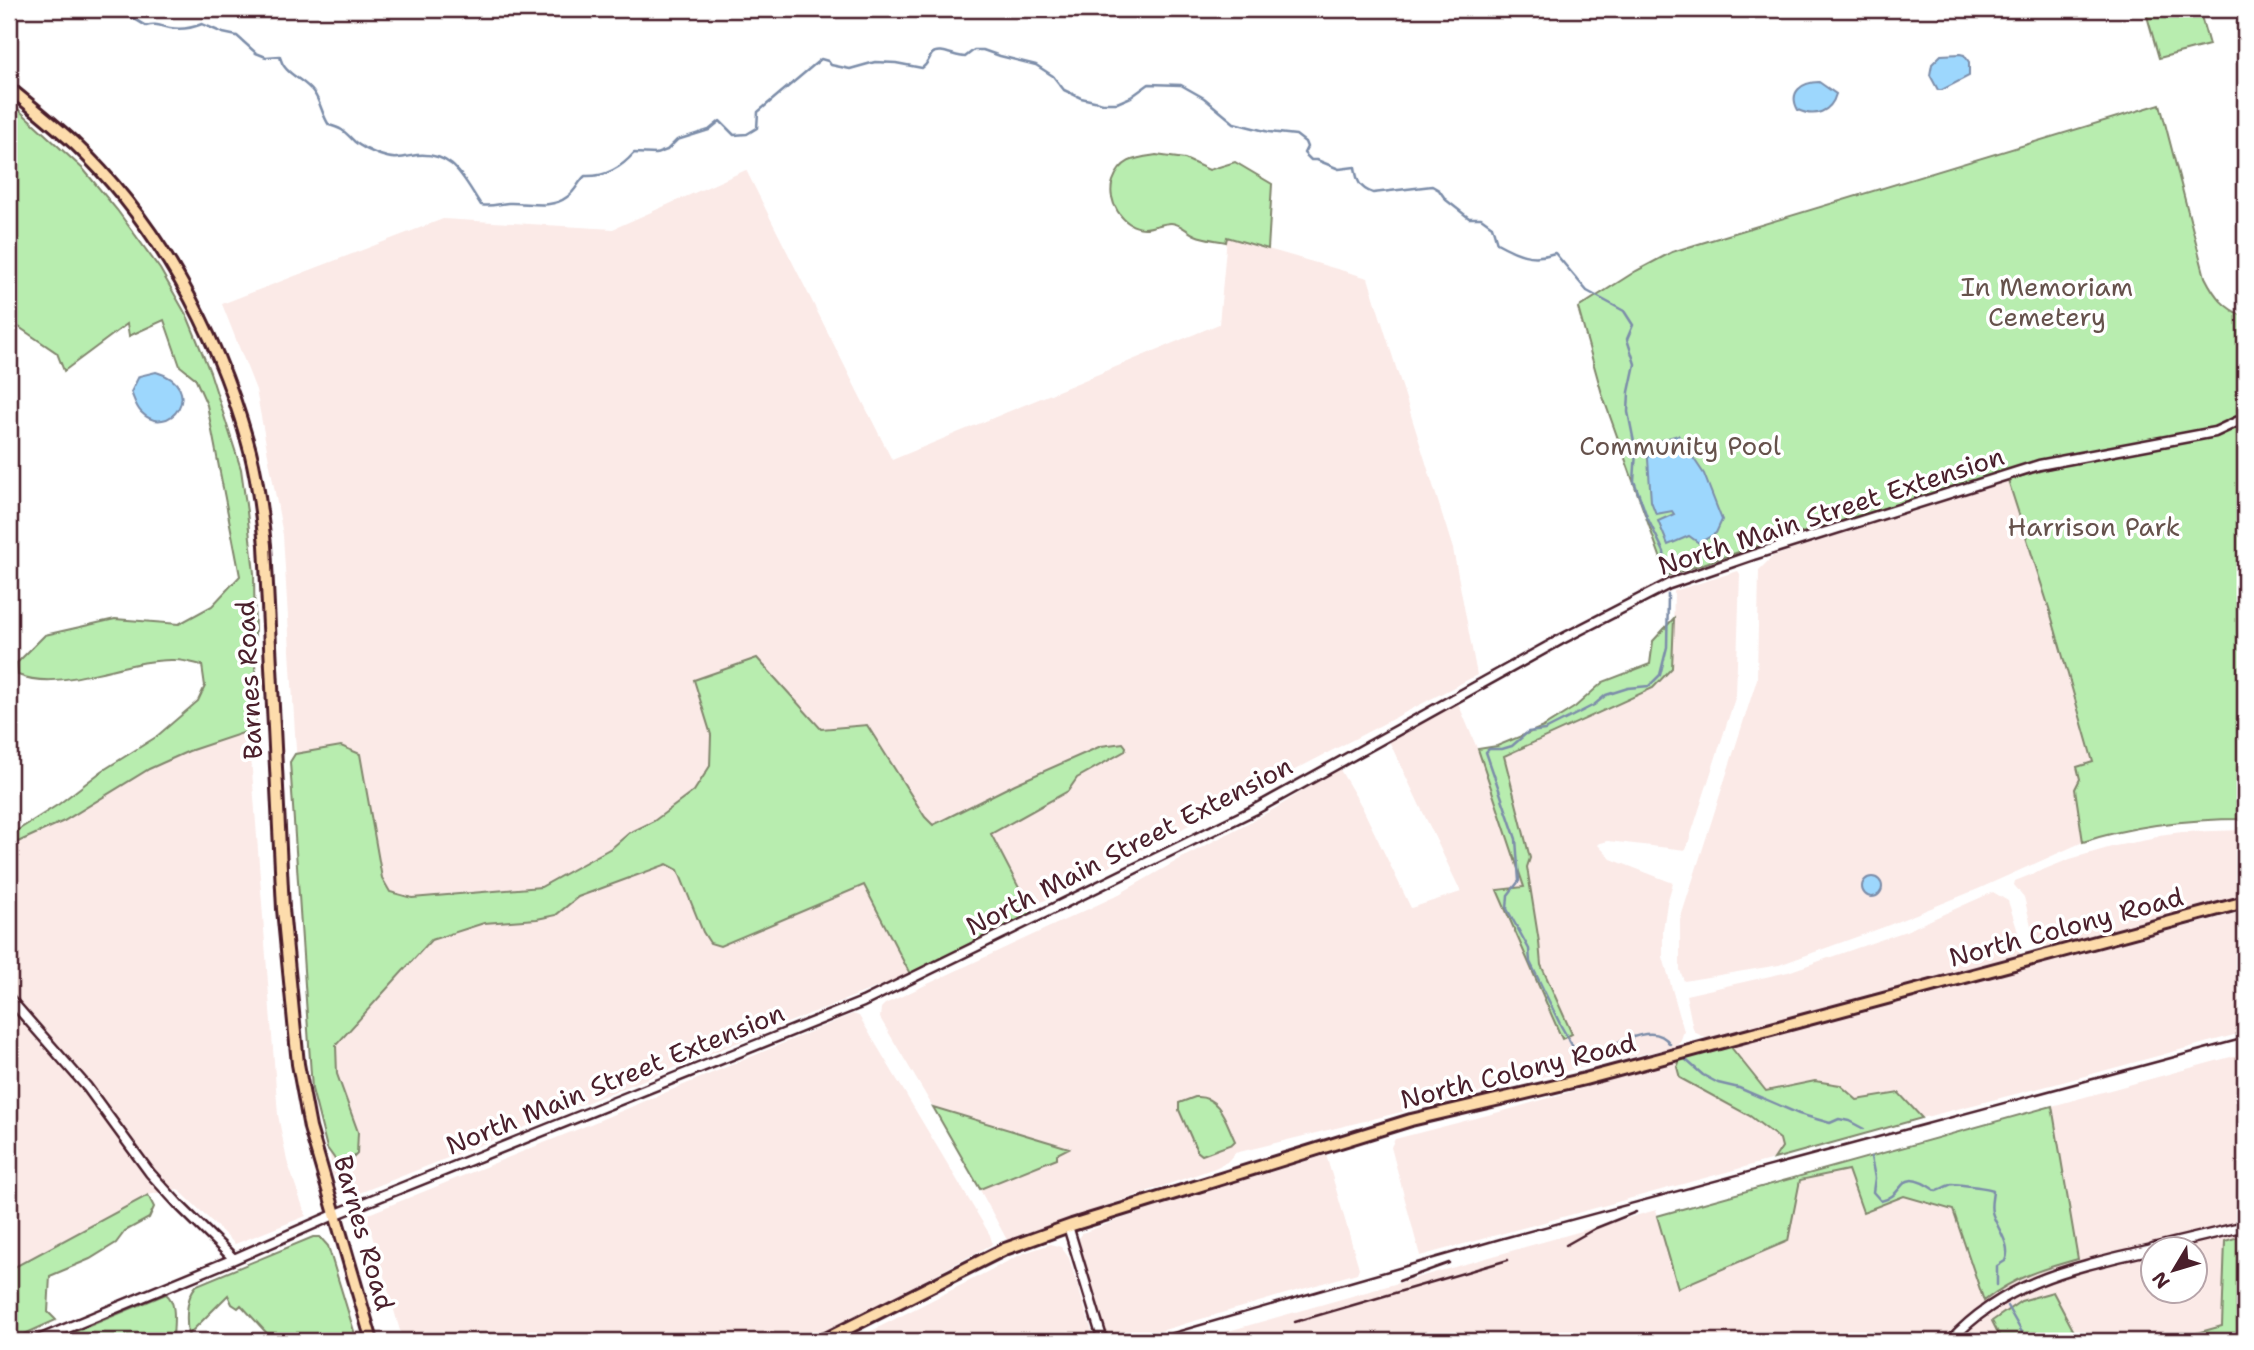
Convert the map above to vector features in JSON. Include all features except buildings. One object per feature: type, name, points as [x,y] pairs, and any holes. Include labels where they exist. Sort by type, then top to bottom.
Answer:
[{"type":"main road","name":"Barnes Road","points":[[9,88],[75,144],[107,178],[164,254],[185,288],[212,344],[232,392],[248,442],[265,545],[283,909],[293,1022],[310,1128],[372,1341]]},
{"type":"main road","name":"North Colony Road","points":[[822,1341],[1005,1249],[1068,1226],[1411,1121],[1584,1079],[2245,902]]},
{"type":"street","name":"North Main Street Extension","points":[[36,1341],[334,1215],[863,1002],[1254,810],[1560,640],[1669,584],[2039,465],[2215,432],[2245,418]]},
{"type":"street","points":[[9,998],[87,1087],[150,1173],[234,1259]]},
{"type":"street","points":[[1068,1226],[1103,1341]]},
{"type":"street","points":[[2208,1235],[2245,1226]]},
{"type":"street","points":[[1951,1341],[1979,1313],[2036,1280],[2138,1253]]},
{"type":"shaded area","points":[[746,170],[892,460],[1219,324],[1227,237],[1368,278],[1453,549],[1477,675],[980,934],[873,733],[672,834],[864,885],[910,974],[357,1194],[345,1194],[332,1173],[307,931],[283,535],[256,390],[222,304],[443,219],[613,229]]},
{"type":"shaded area","points":[[2008,480],[2049,608],[2093,763],[2075,789],[2083,842],[1978,889],[1779,965],[1684,981],[1680,970],[1680,920],[1757,679],[1759,570],[1773,556]]},
{"type":"shaded area","points":[[1738,571],[1736,695],[1686,850],[1608,841],[1597,844],[1611,859],[1673,883],[1663,930],[1663,957],[1684,1031],[1675,1047],[1235,1153],[1227,1162],[1215,1168],[1007,1240],[979,1188],[1068,1148],[933,1107],[880,1018],[881,1008],[885,1004],[1114,897],[1276,808],[1339,768],[1362,807],[1411,908],[1461,892],[1389,741],[1458,703],[1495,791],[1524,888],[1497,890],[1572,1033],[1541,965],[1527,867],[1530,858],[1504,756],[1653,688],[1672,668],[1674,591]]},
{"type":"shaded area","points":[[249,731],[278,1115],[287,1161],[306,1216],[235,1244],[178,1189],[148,1195],[9,1270],[9,846],[64,821],[149,769],[189,751]]},
{"type":"shaded area","points":[[2245,830],[2245,896],[2048,949],[2036,946],[2024,897],[2014,885],[2015,881],[2070,859],[2159,835]]},
{"type":"shaded area","points":[[1993,892],[2008,901],[2019,935],[2020,955],[1799,1017],[1708,1039],[1693,1029],[1686,995],[1788,972],[1906,931]]},
{"type":"shaded area","points":[[2245,911],[2245,1032],[2059,1083],[1922,1118],[1899,1093],[1857,1100],[1840,1085],[1815,1081],[1766,1091],[1730,1046]]},
{"type":"shaded area","points":[[853,1014],[859,1016],[990,1235],[991,1245],[809,1341],[403,1341],[366,1215]]},
{"type":"shaded area","points":[[2245,1053],[2245,1235],[2225,1241],[2223,1326],[2200,1334],[2198,1341],[1193,1341],[1656,1210],[1678,1288],[1800,1180],[1849,1170],[1904,1196],[1953,1210],[1984,1301],[2002,1287],[2034,1271],[2078,1259],[2052,1106]]},
{"type":"shaded area","points":[[1680,1060],[1677,1067],[1680,1078],[1750,1116],[1781,1139],[1782,1147],[1774,1159],[1420,1256],[1391,1147],[1395,1139]]},
{"type":"shaded area","points":[[1326,1155],[1359,1268],[1357,1273],[1147,1335],[1106,1341],[1079,1239],[1082,1233],[1150,1209]]},
{"type":"shaded area","points":[[1051,1244],[1061,1247],[1069,1258],[1095,1341],[852,1341],[1024,1253]]},
{"type":"green space","points":[[2145,9],[2199,9],[2209,45],[2159,58]]},
{"type":"green space","points":[[9,101],[84,170],[117,210],[160,269],[188,318],[210,372],[241,469],[247,512],[254,573],[256,721],[249,731],[189,751],[149,769],[64,821],[9,846],[18,830],[156,737],[198,701],[205,686],[202,665],[181,660],[137,664],[55,680],[18,675],[17,663],[45,635],[115,619],[179,624],[212,606],[240,576],[207,405],[195,378],[180,366],[164,320],[129,336],[127,324],[64,371],[57,353],[10,321]]},
{"type":"green space","name":"In Memoriam Cemetery","points":[[2160,104],[2205,277],[2221,301],[2245,317],[2245,413],[2215,428],[2031,464],[1667,576],[1602,394],[1578,308],[1636,271],[1672,252]]},
{"type":"green space","points":[[1156,155],[1185,159],[1209,170],[1235,162],[1272,184],[1268,249],[1227,237],[1226,242],[1202,238],[1174,223],[1144,228],[1123,218],[1112,196],[1111,188],[1116,174],[1130,161]]},
{"type":"green space","name":"Harrison Park","points":[[2245,425],[2245,819],[2163,824],[2122,831],[2083,842],[2075,789],[2080,779],[2077,767],[2093,762],[2049,608],[2008,480],[2062,465],[2218,434]]},
{"type":"green space","points":[[1674,618],[1672,668],[1653,688],[1504,756],[1530,858],[1527,867],[1541,965],[1572,1034],[1562,1039],[1497,890],[1524,887],[1478,749],[1497,746],[1543,727],[1575,707],[1603,682],[1650,664],[1653,641]]},
{"type":"green space","points":[[757,658],[821,729],[867,725],[925,817],[933,825],[1015,784],[1101,746],[1123,743],[1126,747],[1125,751],[1077,778],[1068,791],[991,834],[1032,913],[910,974],[864,885],[720,946],[710,943],[678,870],[667,864],[578,897],[556,915],[484,923],[431,940],[336,1045],[337,1074],[358,1132],[357,1154],[340,1166],[327,1148],[312,1089],[290,762],[295,754],[341,746],[360,754],[382,878],[390,892],[412,898],[541,887],[613,847],[629,833],[654,821],[694,791],[710,766],[711,735],[694,680]]},
{"type":"green space","points":[[1730,1046],[1766,1091],[1815,1081],[1840,1085],[1857,1100],[1899,1093],[1922,1118],[1774,1159],[1782,1147],[1780,1139],[1750,1116],[1680,1078],[1677,1067],[1680,1060]]},
{"type":"green space","points":[[1195,1097],[1211,1100],[1221,1111],[1235,1141],[1232,1144],[1202,1155],[1197,1151],[1179,1110],[1179,1103]]},
{"type":"green space","points":[[2052,1106],[2078,1259],[2017,1280],[1984,1301],[1953,1210],[1904,1196],[1863,1212],[1848,1170],[1800,1180],[1788,1241],[1678,1288],[1657,1216]]},
{"type":"green space","points":[[933,1107],[1069,1148],[1057,1154],[1057,1158],[980,1189]]},
{"type":"green space","points":[[148,1195],[154,1207],[149,1218],[125,1231],[116,1243],[90,1259],[50,1276],[48,1312],[56,1320],[9,1341],[9,1270]]},
{"type":"green space","points":[[2245,1235],[2245,1341],[2168,1341],[2222,1326],[2225,1241]]},
{"type":"green space","points":[[313,1237],[320,1237],[328,1246],[357,1341],[274,1341],[241,1305],[238,1308],[232,1304],[228,1295],[188,1335],[188,1302],[197,1285]]},
{"type":"green space","points":[[2053,1292],[2079,1341],[2002,1341],[1992,1321],[2021,1301]]},
{"type":"green space","points":[[166,1294],[173,1309],[173,1341],[53,1341]]},
{"type":"water","points":[[1960,54],[1969,62],[1969,76],[1938,90],[1930,75],[1932,64],[1941,55]]},
{"type":"water","points":[[1819,82],[1836,94],[1834,100],[1822,112],[1798,110],[1795,98],[1798,89]]},
{"type":"water","points":[[156,372],[171,379],[180,389],[178,408],[172,416],[162,420],[152,419],[141,412],[131,392],[139,376]]},
{"type":"water","points":[[1678,435],[1704,474],[1722,520],[1716,533],[1699,543],[1689,536],[1668,545],[1658,521],[1674,514],[1672,511],[1656,514],[1651,501],[1647,445]]},
{"type":"water","points":[[1868,877],[1876,877],[1882,887],[1876,897],[1868,897],[1862,891],[1862,883]]},
{"type":"waterway","points":[[118,9],[146,26],[182,29],[202,24],[237,36],[256,53],[266,57],[280,56],[285,68],[314,93],[329,125],[342,130],[364,148],[386,157],[430,155],[449,162],[463,177],[481,205],[485,206],[560,201],[573,192],[585,176],[600,175],[612,170],[634,153],[656,154],[667,150],[677,140],[709,130],[720,121],[734,135],[747,134],[757,128],[758,112],[821,59],[831,65],[850,69],[875,62],[922,68],[935,52],[965,57],[974,50],[983,50],[1036,65],[1053,76],[1064,90],[1081,98],[1103,103],[1117,103],[1149,84],[1181,85],[1204,98],[1234,123],[1269,132],[1296,135],[1305,142],[1307,147],[1304,153],[1311,160],[1339,169],[1355,167],[1359,183],[1373,193],[1432,186],[1469,218],[1481,218],[1492,226],[1497,243],[1525,255],[1555,253],[1587,291],[1624,311],[1633,325],[1627,339],[1635,364],[1628,412],[1636,452],[1634,481],[1664,552],[1667,576]]},
{"type":"waterway","points":[[1668,594],[1667,647],[1660,675],[1649,686],[1628,688],[1606,695],[1594,705],[1545,730],[1528,732],[1512,746],[1489,749],[1486,752],[1516,839],[1519,881],[1508,895],[1507,909],[1529,949],[1530,962],[1573,1047],[1579,1051],[1591,1052],[1644,1034],[1663,1037],[1670,1044]]},
{"type":"waterway","points":[[1686,1060],[1703,1075],[1718,1083],[1739,1088],[1799,1114],[1830,1123],[1839,1119],[1849,1121],[1864,1129]]},
{"type":"waterway","points":[[1871,1157],[1875,1178],[1873,1192],[1881,1201],[1889,1198],[1908,1181],[1914,1180],[1936,1191],[1952,1184],[1993,1190],[1992,1212],[2007,1249],[2005,1261],[1997,1266],[1997,1285]]},
{"type":"waterway","points":[[2007,1306],[2027,1341]]},
{"type":"railway","points":[[1145,1341],[1500,1239],[2245,1038]]},
{"type":"railway","points":[[1566,1245],[1596,1228],[1636,1212]]},
{"type":"railway","points":[[1295,1322],[1508,1260]]},
{"type":"railway","points":[[1399,1281],[1449,1263]]},
{"type":"park label","name":"Community Pool","points":[[1680,446]]}]
